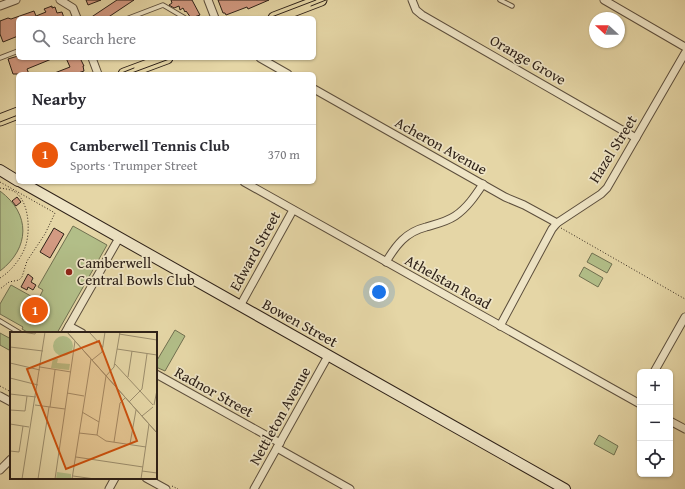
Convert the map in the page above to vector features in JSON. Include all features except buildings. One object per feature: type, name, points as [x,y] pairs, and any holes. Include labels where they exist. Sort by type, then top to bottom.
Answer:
[{"type":"main road","points":[[279,16],[321,0]]},
{"type":"main road","points":[[129,72],[162,60]]},
{"type":"main road","points":[[0,120],[16,114]]},
{"type":"street","points":[[0,6],[16,0]]},
{"type":"street","points":[[60,0],[73,8],[76,16]]},
{"type":"street","points":[[208,0],[214,16]]},
{"type":"street","name":"Orange Grove","points":[[412,0],[416,10],[422,14],[636,138]]},
{"type":"street","points":[[604,0],[685,46]]},
{"type":"street","name":"Hazel Street","points":[[500,326],[556,224],[605,191],[685,53]]},
{"type":"street","points":[[93,60],[97,72]]},
{"type":"street","points":[[264,60],[284,72]]},
{"type":"street","name":"Acheron Avenue","points":[[316,90],[556,224]]},
{"type":"street","points":[[0,170],[16,179]]},
{"type":"street","name":"Bowen Street","points":[[24,184],[565,489]]},
{"type":"street","name":"Athelstan Road","points":[[248,184],[500,326],[637,400]]},
{"type":"street","points":[[386,262],[396,246],[404,238],[420,228],[441,223],[454,216],[470,203],[483,184]]},
{"type":"street","name":"Edward Street","points":[[240,306],[293,210]]},
{"type":"street","points":[[66,332],[119,238]]},
{"type":"street","points":[[656,369],[685,317]]},
{"type":"street","points":[[69,326],[80,332]]},
{"type":"street","name":"Nettleton Avenue","points":[[254,489],[328,356]]},
{"type":"street","name":"Radnor Street","points":[[157,375],[350,489]]},
{"type":"street","points":[[0,396],[10,401]]},
{"type":"street","points":[[673,423],[685,429]]},
{"type":"street","points":[[0,470],[10,460]]},
{"type":"street","points":[[109,489],[114,479]]},
{"type":"street","points":[[148,479],[166,489]]},
{"type":"lane","points":[[500,0],[512,6]]},
{"type":"lane","points":[[135,16],[163,6],[181,16]]},
{"type":"lane","points":[[0,58],[16,52]]},
{"type":"lane","points":[[0,321],[18,332]]},
{"type":"path","points":[[0,182],[55,213],[45,234],[28,261],[22,277],[19,280],[6,283],[0,288]]},
{"type":"path","points":[[0,188],[13,191],[20,198],[25,207],[27,225],[27,238],[24,250],[14,265],[0,278]]},
{"type":"path","points":[[556,224],[685,299]]},
{"type":"path","points":[[0,386],[10,391]]},
{"type":"green space","points":[[0,191],[10,200],[17,210],[22,220],[23,231],[17,252],[10,262],[0,271]]},
{"type":"green space","points":[[73,226],[107,245],[58,332],[27,332],[22,329],[23,327],[0,314],[0,304],[11,285],[38,300],[43,290],[38,287]]},
{"type":"green space","points":[[592,253],[612,264],[607,273],[587,262]]},
{"type":"green space","points":[[584,267],[603,278],[598,287],[579,276]]},
{"type":"green space","points":[[175,330],[185,336],[165,371],[157,367],[157,360]]},
{"type":"green space","points":[[0,333],[10,338],[10,348],[9,350],[0,345]]},
{"type":"green space","points":[[599,435],[618,446],[614,455],[594,444]]},
{"type":"tram line","points":[[274,16],[316,0]]},
{"type":"tram line","points":[[311,6],[326,0]]},
{"type":"tram line","points":[[134,72],[167,60]]},
{"type":"tram line","points":[[124,72],[134,68]]},
{"type":"tram line","points":[[0,122],[16,116]]},
{"type":"place","name":"Camberwell Central Bowls Club","points":[[69,272]]},
{"type":"place","name":"Camberwell Tennis Club","points":[[35,310]]}]
